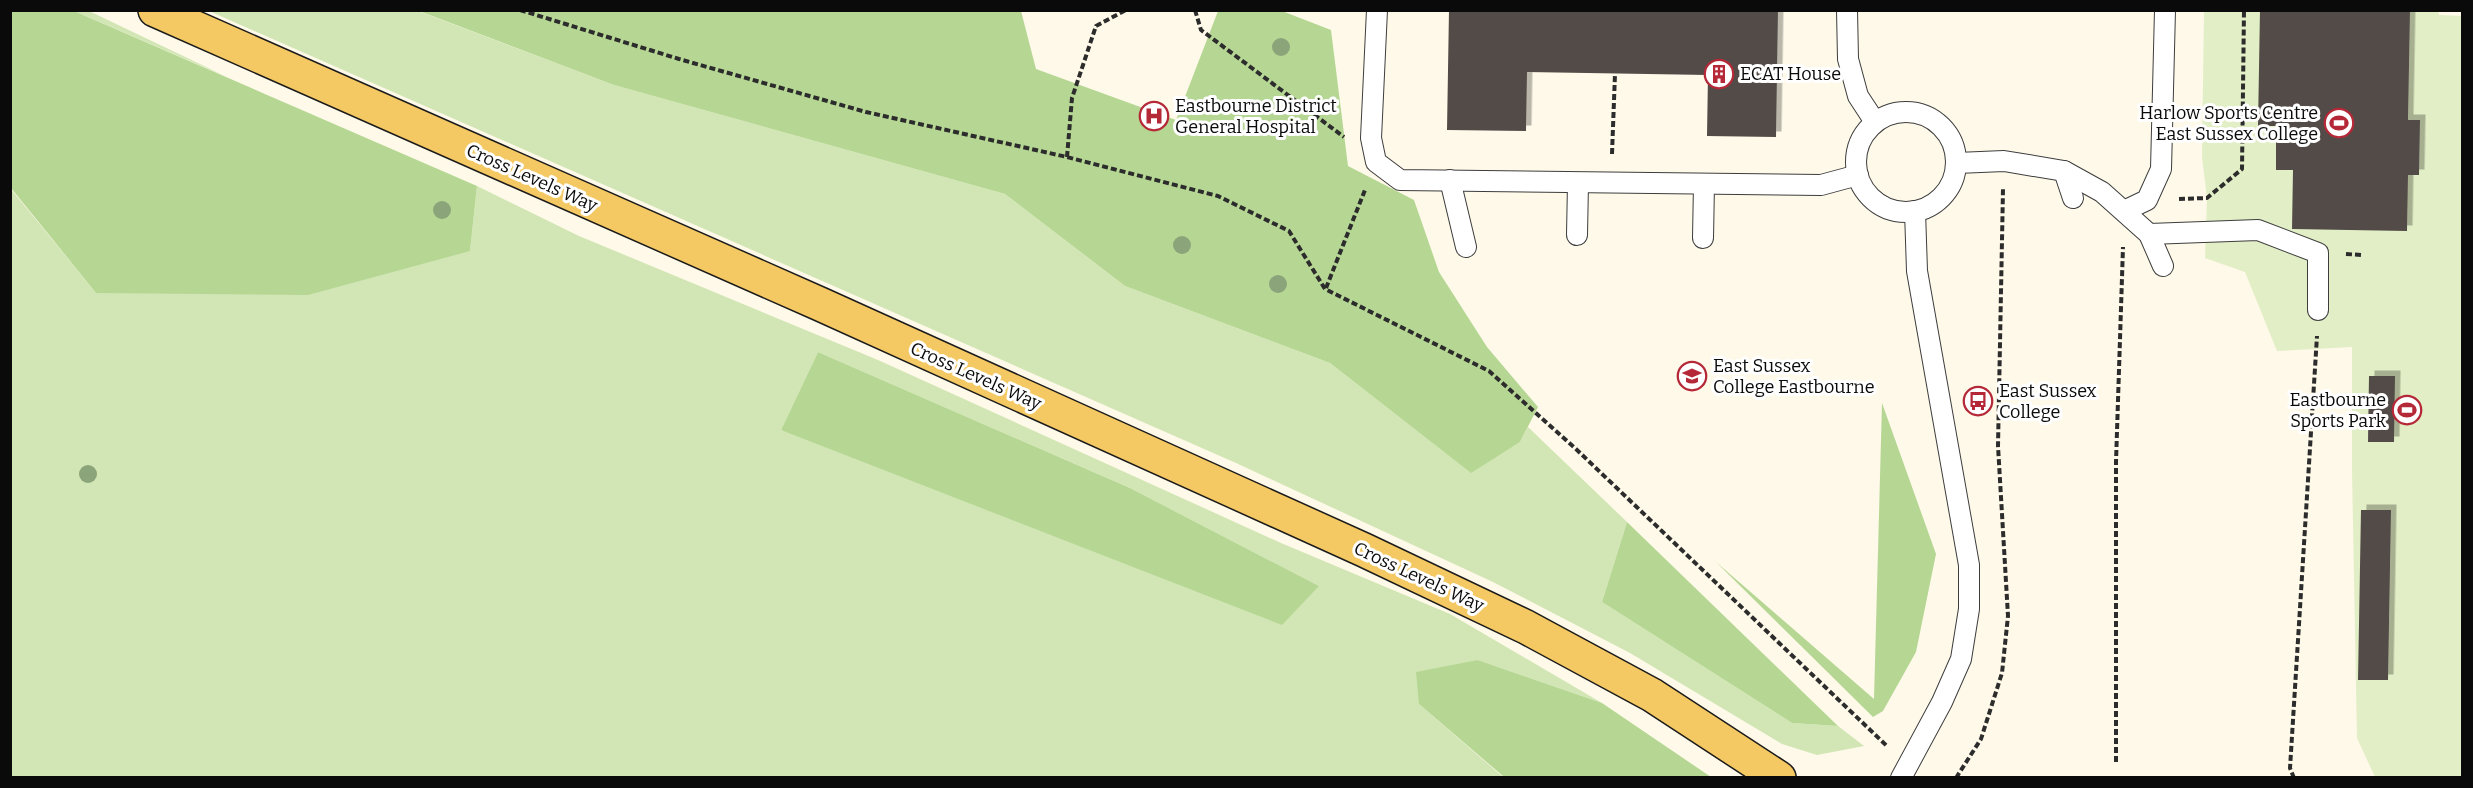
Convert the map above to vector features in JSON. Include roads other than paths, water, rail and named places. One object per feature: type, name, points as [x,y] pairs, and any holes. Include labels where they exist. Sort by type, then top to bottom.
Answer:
[{"type":"main road","name":"Cross Levels Way","points":[[155,10],[820,304],[1364,550],[1505,617],[1652,695],[1779,777]]},
{"type":"lane","points":[[1377,10],[1371,138],[1376,162],[1400,180],[1821,185],[1858,175]]},
{"type":"lane","points":[[1847,10],[1848,59],[1858,96],[1875,122]]},
{"type":"lane","points":[[2124,212],[2147,200],[2161,169],[2165,10]]},
{"type":"lane","points":[[1906,111],[1922,114],[1936,121],[1947,132],[1955,147],[1957,163],[1953,180],[1944,195],[1931,206],[1915,212],[1900,212],[1886,208],[1864,189],[1858,175],[1856,161],[1865,133],[1875,122],[1890,114],[1906,111]]},
{"type":"lane","points":[[1957,163],[2004,161],[2064,171],[2102,192],[2149,234],[2163,266]]},
{"type":"lane","points":[[2064,171],[2073,198]]},
{"type":"lane","points":[[1450,180],[1466,247]]},
{"type":"lane","points":[[1577,234],[1578,183]]},
{"type":"lane","points":[[1703,238],[1704,184]]},
{"type":"lane","points":[[1901,777],[1942,702],[1961,659],[1969,609],[1969,565],[1917,271],[1915,212]]},
{"type":"lane","points":[[2149,234],[2258,230],[2318,253],[2318,310]]},
{"type":"place","name":"ECAT House","points":[[1719,74]]},
{"type":"place","name":"Eastbourne District General Hospital","points":[[1154,116]]},
{"type":"place","name":"Harlow Sports Centre East Sussex College","points":[[2339,123]]},
{"type":"place","name":"East Sussex College Eastbourne","points":[[1692,376]]},
{"type":"place","name":"East Sussex College","points":[[1978,401]]},
{"type":"place","name":"Eastbourne Sports Park","points":[[2407,410]]}]
